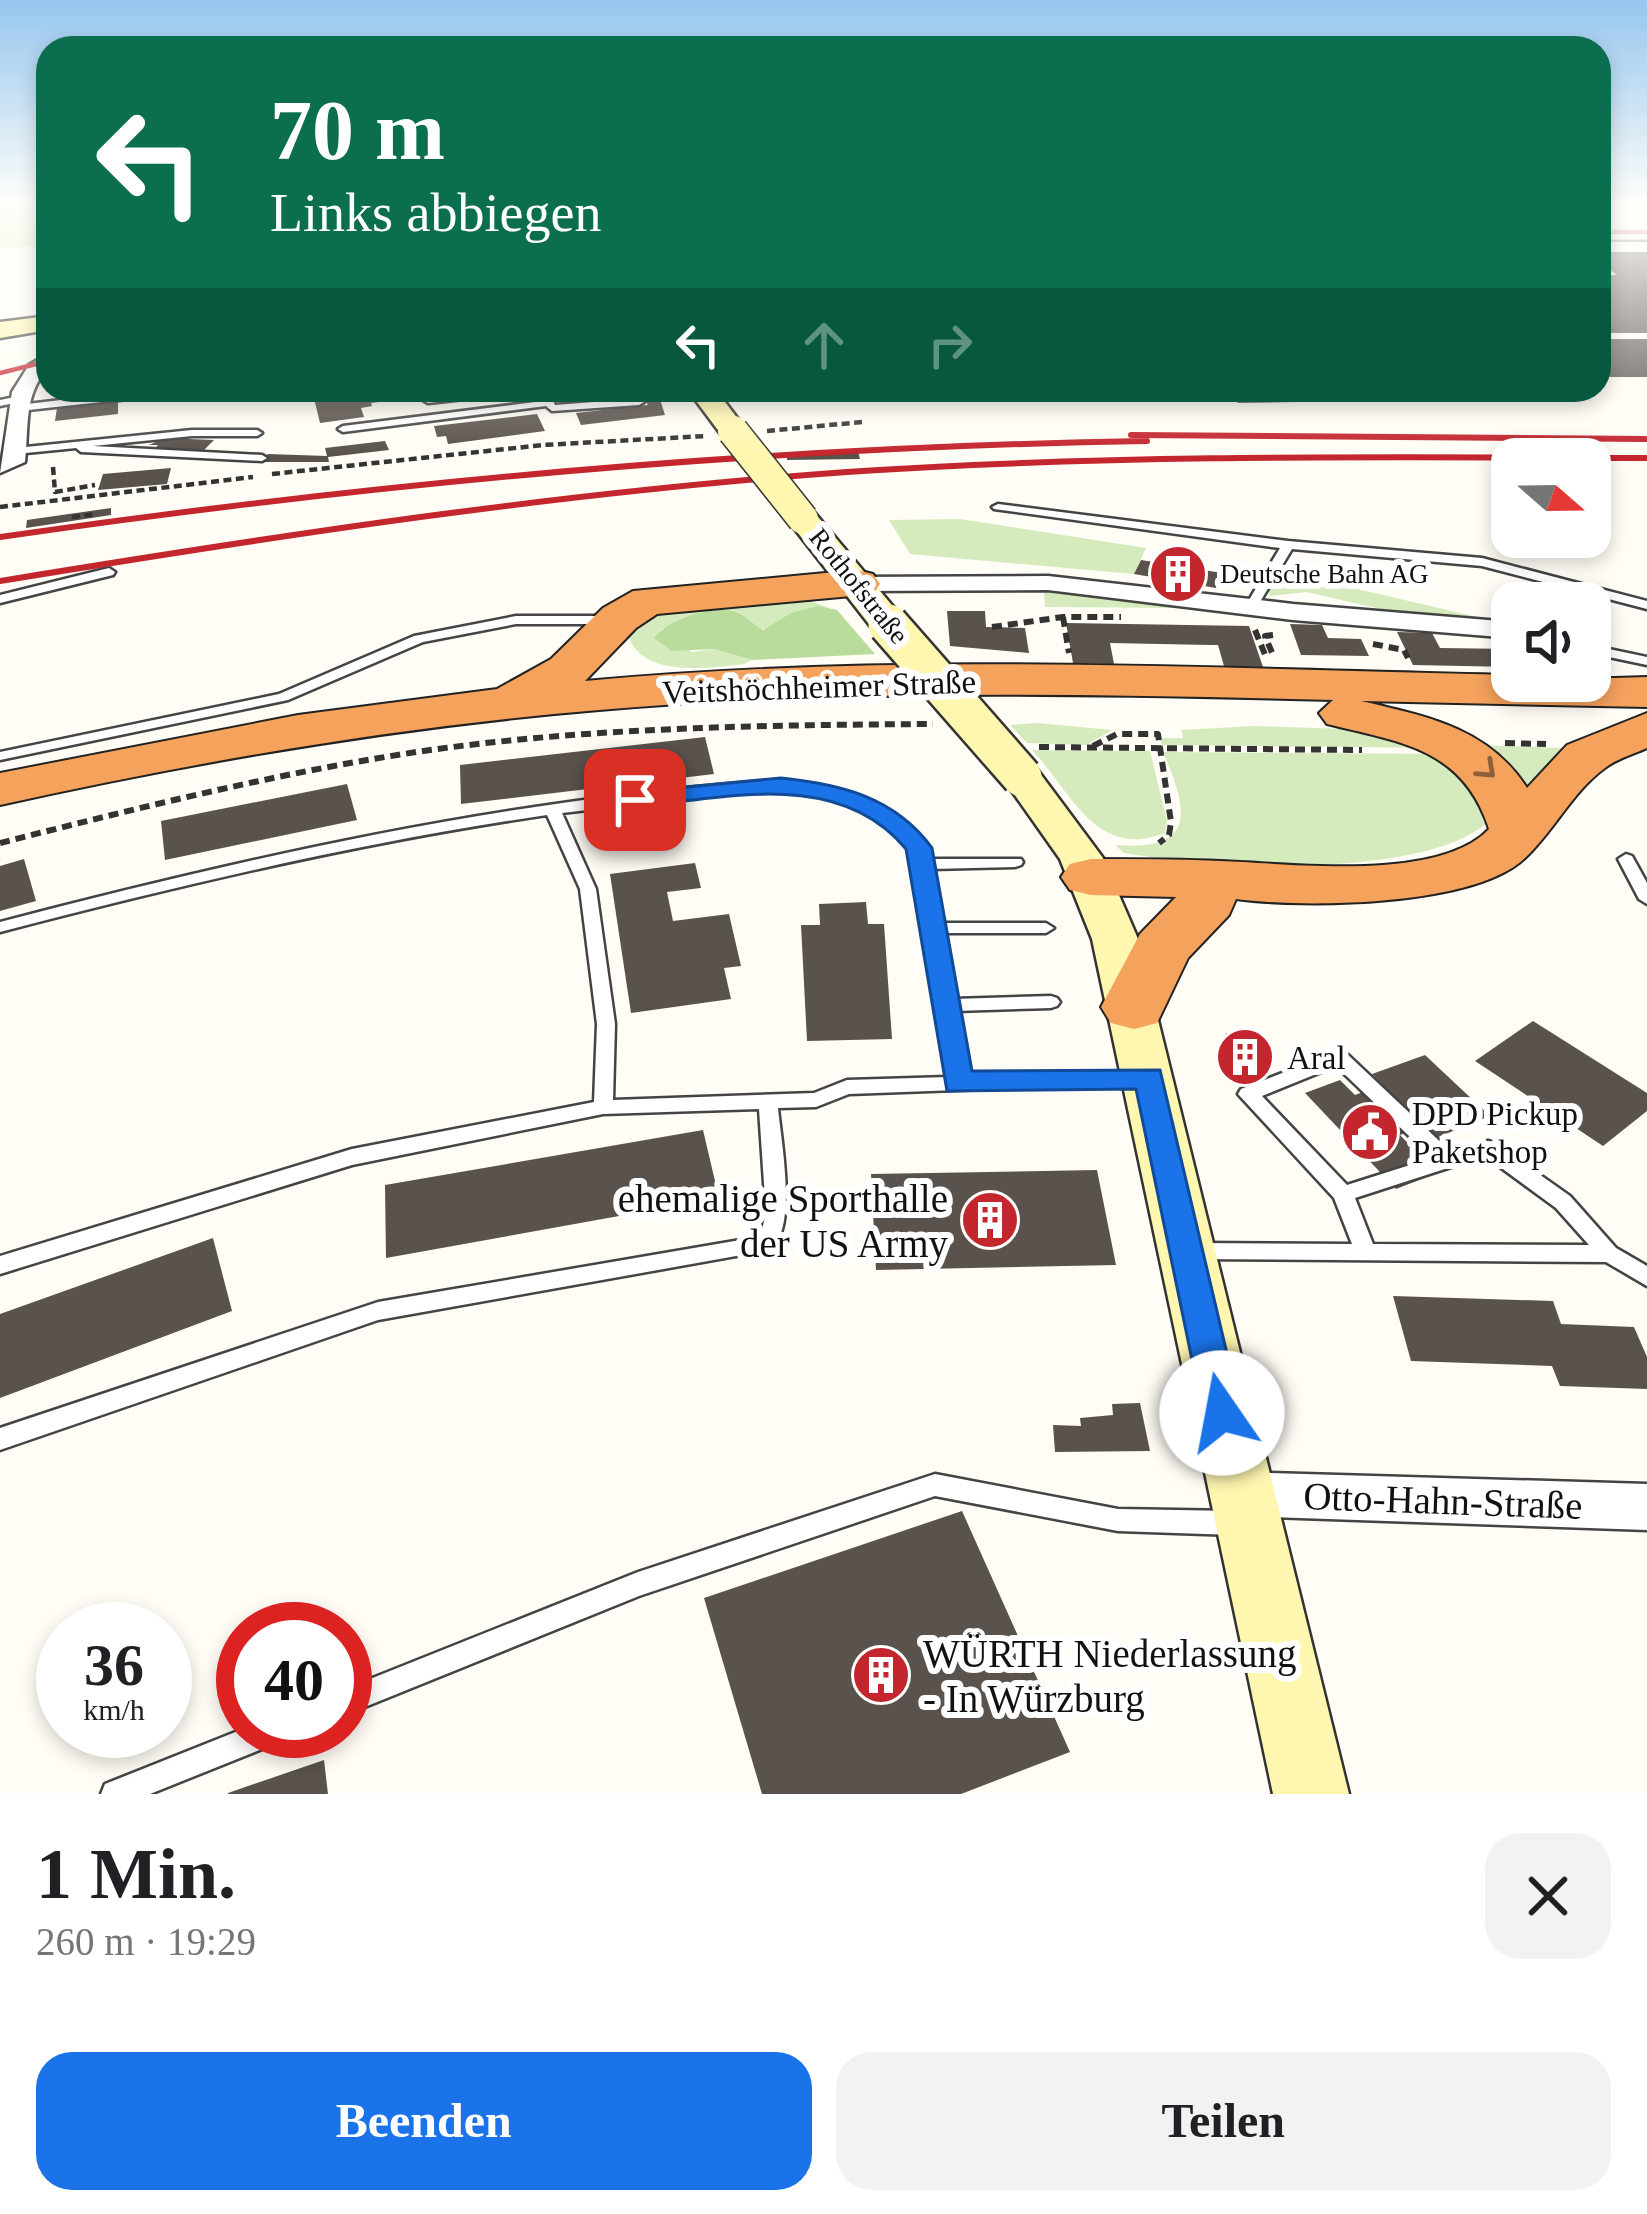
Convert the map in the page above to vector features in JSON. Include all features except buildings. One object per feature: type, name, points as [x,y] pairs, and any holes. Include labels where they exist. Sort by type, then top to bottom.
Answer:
[{"type":"highway","points":[[494,705],[564,673],[635,605],[671,596],[857,584]]},
{"type":"highway","points":[[610,624],[613,651],[635,669],[705,688]]},
{"type":"highway","name":"Veitshöchheimer Straße","points":[[0,789],[208,744],[494,705],[705,688],[955,681],[1647,692]]},
{"type":"highway","name":"Veitshöchheimer Straße","points":[[0,814],[220,768],[357,746],[744,711],[1362,732],[1647,718]]},
{"type":"highway","points":[[1098,892],[1227,879],[1278,886],[1388,883],[1476,864],[1501,850],[1589,754],[1647,729]]},
{"type":"highway","points":[[1362,732],[1461,749],[1496,776],[1507,792],[1518,832]]},
{"type":"highway","points":[[1098,892],[1208,902],[1278,886]]},
{"type":"highway","points":[[1134,1007],[1156,955],[1190,915],[1208,902]]},
{"type":"main road","points":[[0,330],[36,325]]},
{"type":"main road","name":"Rothofstraße","points":[[711,402],[888,624],[1024,762],[1098,892],[1134,1007],[1243,1509],[1311,1794]]},
{"type":"street","points":[[11,457],[13,403],[36,374]]},
{"type":"street","points":[[857,584],[1015,581],[1252,614],[1293,612],[1491,628]]},
{"type":"street","name":"Otto-Hahn-Straße","points":[[1243,1509],[1647,1507]]},
{"type":"lane","points":[[429,402],[435,417]]},
{"type":"lane","points":[[343,429],[549,403],[551,408],[593,408],[639,402]]},
{"type":"lane","points":[[115,435],[119,419]]},
{"type":"lane","points":[[11,457],[115,435],[248,421]]},
{"type":"lane","points":[[11,457],[63,445],[192,433],[257,433]]},
{"type":"lane","points":[[63,445],[103,453],[262,458]]},
{"type":"lane","points":[[998,507],[1288,544],[1482,562],[1647,605]]},
{"type":"lane","points":[[1252,614],[1288,544]]},
{"type":"lane","points":[[0,599],[110,572]]},
{"type":"lane","points":[[0,756],[284,697],[419,639],[516,620],[610,624]]},
{"type":"lane","points":[[1611,658],[1647,661]]},
{"type":"lane","points":[[0,927],[215,870],[552,808],[781,785],[824,790],[862,801],[919,848],[958,1083]]},
{"type":"lane","points":[[552,808],[588,889],[606,1024],[603,1108]]},
{"type":"lane","points":[[1625,859],[1647,899]]},
{"type":"lane","points":[[924,864],[1015,862]]},
{"type":"lane","points":[[935,928],[1046,928]]},
{"type":"lane","points":[[946,1005],[1051,1002]]},
{"type":"lane","points":[[1366,1252],[1343,1194],[1248,1094],[1339,1058],[1447,1161]]},
{"type":"lane","points":[[0,1265],[352,1157],[603,1108],[815,1100],[847,1087],[1149,1078]]},
{"type":"lane","points":[[0,1438],[378,1311],[763,1244],[771,1238],[776,1214],[768,1101]]},
{"type":"lane","points":[[1343,1194],[1488,1148],[1562,1202],[1609,1254],[1647,1277]]},
{"type":"lane","points":[[1187,1251],[1609,1254]]},
{"type":"lane","points":[[372,1691],[638,1584],[934,1484],[1118,1520],[1243,1509]]},
{"type":"lane","points":[[115,1794],[216,1753]]},
{"type":"path","points":[[0,507],[543,445],[862,422]]},
{"type":"path","points":[[11,457],[55,467],[55,492],[95,485]]},
{"type":"path","points":[[71,518],[96,514]]},
{"type":"path","points":[[1278,668],[1265,636],[1286,625],[1293,612]]},
{"type":"path","points":[[1252,614],[1269,666]]},
{"type":"path","points":[[992,627],[1063,616],[1124,617]]},
{"type":"path","points":[[1354,617],[1367,640],[1404,650],[1412,667]]},
{"type":"path","points":[[0,843],[225,790],[458,747],[804,725],[933,724],[945,728]]},
{"type":"path","points":[[1024,762],[1090,748],[1156,749],[1362,732]]},
{"type":"path","points":[[1090,748],[1117,734],[1158,734],[1156,749],[1172,824],[1163,841],[1152,845]]},
{"type":"path","points":[[1461,749],[1474,742],[1545,744],[1568,745],[1589,754]]},
{"type":"green space","points":[[960,519],[1146,548],[1134,574],[910,554],[889,520]]},
{"type":"green space","points":[[1283,576],[1314,579],[1491,623],[1420,618],[1306,592],[1270,596],[1268,591]]},
{"type":"green space","points":[[1044,592],[1170,602],[1178,608],[1045,607]]},
{"type":"green space","points":[[802,598],[830,608],[798,612],[767,628],[758,629],[749,620],[704,613],[660,630],[692,652],[714,649],[752,660],[744,664],[663,665],[637,651],[629,638],[640,625],[681,608]]},
{"type":"green space","points":[[818,606],[837,610],[875,654],[752,660],[714,649],[672,651],[654,638],[670,625],[705,612],[729,610],[763,630],[791,613]]},
{"type":"green space","points":[[1010,725],[1112,730],[1086,745],[1027,743]]},
{"type":"green space","points":[[1254,726],[1377,730],[1440,748],[1162,745],[1159,738],[1183,738],[1181,730]]},
{"type":"green space","points":[[1478,745],[1563,748],[1566,749],[1528,800]]},
{"type":"green space","points":[[1032,750],[1150,751],[1167,821],[1165,833],[1141,839],[1103,830],[1073,802]]},
{"type":"green space","points":[[1163,752],[1453,754],[1467,764],[1488,822],[1460,840],[1379,860],[1284,866],[1160,865],[1157,858],[1124,853],[1115,845],[1160,842],[1179,824],[1178,794]]},
{"type":"railway","points":[[0,373],[36,364]]},
{"type":"railway","points":[[1131,435],[1647,439]]},
{"type":"railway","points":[[0,537],[286,500],[572,471],[859,451],[1147,441]]},
{"type":"railway","points":[[0,581],[422,517],[847,472],[1147,459],[1647,458]]},
{"type":"place","name":"Deutsche Bahn AG","points":[[1178,574]]},
{"type":"place","name":"Aral","points":[[1245,1057]]},
{"type":"place","name":"DPD Pickup Paketshop","points":[[1370,1132]]},
{"type":"place","name":"ehemalige Sporthalle der US Army","points":[[990,1220]]},
{"type":"place","name":"WÜRTH Niederlassung - In Würzburg","points":[[881,1675]]},
{"type":"route","points":[[635,800],[781,785],[862,801],[904,829],[919,848],[958,1083],[1149,1078],[1222,1413]]}]
